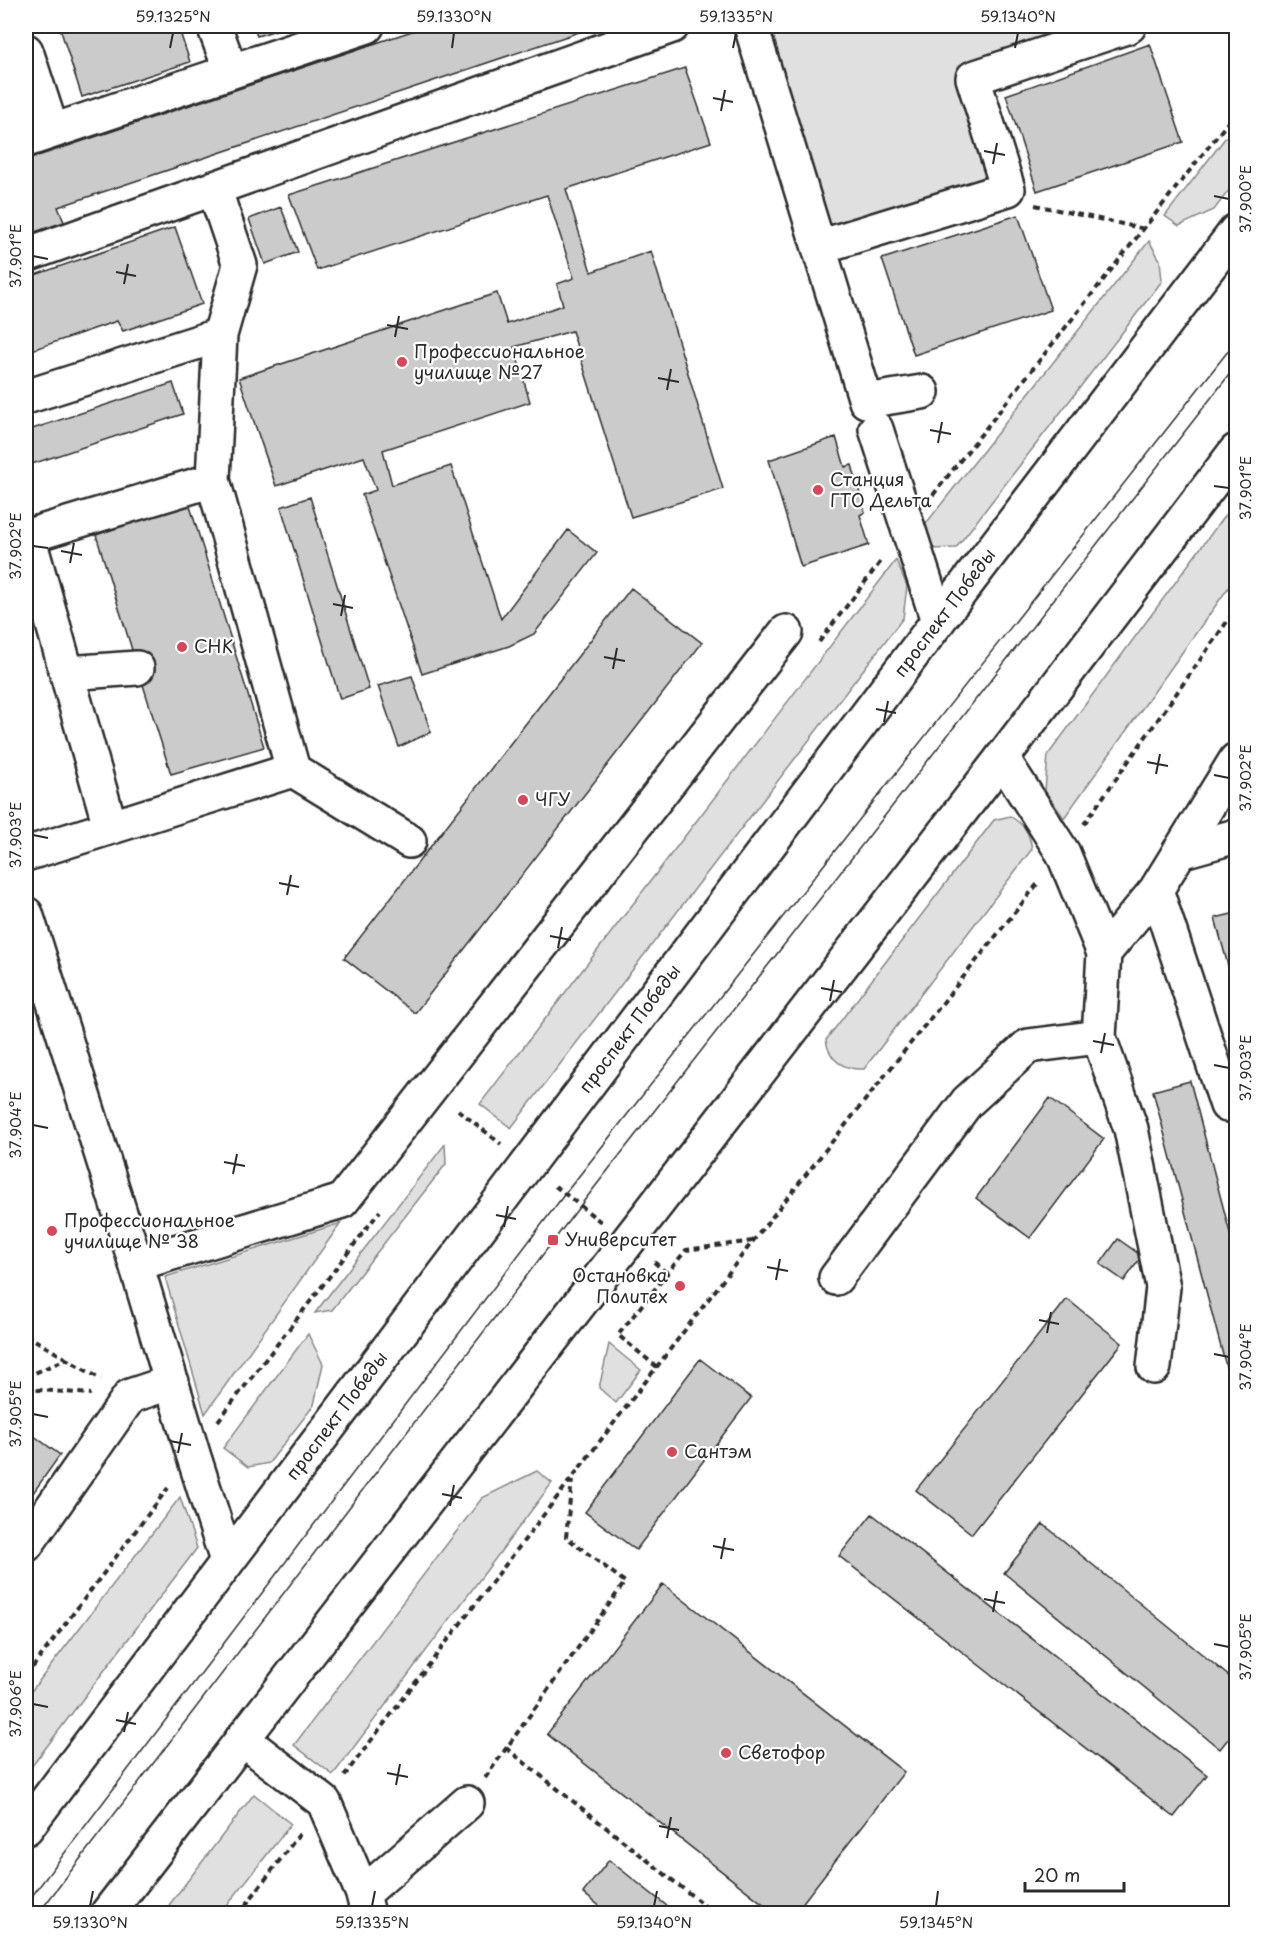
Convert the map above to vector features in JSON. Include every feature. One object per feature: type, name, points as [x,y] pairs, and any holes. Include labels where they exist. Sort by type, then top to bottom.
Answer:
[{"type":"main road","points":[[214,26],[231,71]]},
{"type":"main road","points":[[26,51],[39,136],[367,26]]},
{"type":"main road","points":[[26,255],[672,26]]},
{"type":"main road","points":[[751,26],[866,401],[922,392]]},
{"type":"main road","points":[[819,247],[1008,189],[973,78],[1129,26]]},
{"type":"main road","points":[[214,188],[240,265],[220,335],[213,480],[292,770],[409,841]]},
{"type":"main road","name":"проспект Победы","points":[[26,1828],[938,621],[1236,231]]},
{"type":"main road","points":[[26,397],[220,335]]},
{"type":"main road","points":[[876,429],[938,621]]},
{"type":"main road","points":[[107,1914],[1002,758],[1236,451]]},
{"type":"main road","points":[[110,826],[27,536],[213,480]]},
{"type":"main road","points":[[136,1264],[342,1201],[786,632]]},
{"type":"main road","points":[[67,673],[137,668]]},
{"type":"main road","points":[[1002,758],[1063,853],[1104,953],[1099,1036],[1131,1129],[1163,1287],[1154,1367]]},
{"type":"main road","points":[[1104,953],[1156,890],[1236,760]]},
{"type":"main road","points":[[26,854],[292,770]]},
{"type":"main road","points":[[1179,852],[1236,836]]},
{"type":"main road","points":[[1156,890],[1227,1105],[1236,1102]]},
{"type":"main road","points":[[26,914],[227,1561]]},
{"type":"main road","points":[[836,1278],[967,1102],[1028,1046],[1099,1036]]},
{"type":"main road","points":[[26,1545],[130,1396],[172,1383]]},
{"type":"main road","points":[[242,1739],[324,1802],[365,1904],[467,1803]]},
{"type":"path","points":[[907,528],[1145,230],[1236,112]]},
{"type":"path","points":[[1008,189],[1036,207],[1145,230]]},
{"type":"path","points":[[239,1914],[753,1241],[1063,853],[1236,609]]},
{"type":"path","points":[[458,1110],[501,1144]]},
{"type":"path","points":[[555,1186],[601,1222]]},
{"type":"path","points":[[657,1367],[618,1335],[686,1250],[753,1241]]},
{"type":"path","points":[[646,1256],[667,1273]]},
{"type":"path","points":[[26,1335],[130,1396]]},
{"type":"path","points":[[26,1377],[66,1359]]},
{"type":"path","points":[[26,1389],[130,1396]]},
{"type":"path","points":[[467,1803],[626,1582],[566,1537],[572,1478]]},
{"type":"path","points":[[26,1676],[170,1485]]},
{"type":"path","points":[[507,1748],[715,1914]]},
{"type":"shaded area","points":[[768,26],[1100,26],[961,72],[993,182],[826,230]]},
{"type":"shaded area","points":[[1236,124],[1236,181],[1214,210],[1179,226],[1165,216]]},
{"type":"shaded area","points":[[1149,241],[1160,260],[1162,281],[956,548],[932,549],[920,531]]},
{"type":"shaded area","points":[[1236,500],[1236,577],[1064,818],[1045,791],[1048,755]]},
{"type":"shaded area","points":[[896,560],[907,586],[903,618],[511,1128],[480,1104]]},
{"type":"shaded area","points":[[1010,816],[1026,830],[1032,849],[864,1069],[850,1068],[838,1062],[830,1053],[826,1040],[994,820]]},
{"type":"shaded area","points":[[445,1144],[446,1164],[332,1310],[315,1313]]},
{"type":"shaded area","points":[[341,1223],[205,1414],[165,1277]]},
{"type":"shaded area","points":[[308,1334],[323,1364],[314,1405],[269,1463],[248,1467],[223,1448]]},
{"type":"shaded area","points":[[609,1344],[641,1370],[616,1403],[599,1388]]},
{"type":"shaded area","points":[[537,1471],[552,1483],[333,1775],[294,1745],[482,1498]]},
{"type":"shaded area","points":[[180,1497],[197,1548],[26,1774],[26,1698]]},
{"type":"shaded area","points":[[254,1794],[291,1824],[221,1913],[163,1913]]},
{"type":"building","points":[[68,26],[178,26],[190,62],[82,97],[60,28]]},
{"type":"building","points":[[253,26],[289,26],[257,36]]},
{"type":"building","points":[[427,26],[597,26],[58,207],[64,222],[26,235],[26,160]]},
{"type":"building","points":[[1150,44],[1183,142],[1037,191],[1006,95]]},
{"type":"building","name":"Профессиональное училище №27","points":[[685,68],[711,142],[566,189],[591,272],[651,251],[723,489],[631,517],[572,331],[514,347],[530,402],[383,450],[392,485],[451,466],[501,619],[568,530],[597,553],[534,634],[509,646],[422,674],[362,495],[376,490],[364,457],[276,486],[239,378],[497,293],[507,324],[563,305],[557,284],[574,278],[547,195],[317,270],[289,195]]},
{"type":"building","points":[[281,207],[298,252],[265,264],[249,219]]},
{"type":"building","points":[[1018,215],[1051,310],[914,355],[882,259]]},
{"type":"building","points":[[175,227],[202,304],[123,331],[117,321],[26,352],[26,278]]},
{"type":"building","points":[[173,383],[183,414],[26,466],[26,431]]},
{"type":"building","name":"Станция ГТО Дельта","points":[[836,437],[845,467],[852,465],[865,512],[860,515],[869,545],[801,567],[769,460]]},
{"type":"building","points":[[310,497],[369,689],[340,699],[281,507]]},
{"type":"building","points":[[189,503],[264,747],[171,774],[96,535]]},
{"type":"building","name":"ЧГУ","points":[[631,588],[702,643],[415,1013],[344,958]]},
{"type":"building","points":[[412,676],[431,732],[399,747],[378,686]]},
{"type":"building","points":[[1236,913],[1236,995],[1215,918]]},
{"type":"building","points":[[1190,1081],[1236,1256],[1236,1404],[1153,1091]]},
{"type":"building","points":[[1050,1098],[1104,1139],[1030,1238],[976,1198]]},
{"type":"building","points":[[1118,1239],[1142,1256],[1124,1281],[1100,1264]]},
{"type":"building","points":[[1067,1299],[1122,1343],[972,1534],[916,1490]]},
{"type":"building","points":[[700,1359],[751,1398],[636,1550],[585,1512]]},
{"type":"building","points":[[26,1430],[60,1455],[26,1503]]},
{"type":"building","points":[[872,1514],[1207,1775],[1174,1817],[839,1556]]},
{"type":"building","points":[[1043,1524],[1236,1682],[1236,1729],[1220,1749],[1004,1573]]},
{"type":"building","name":"Светофор","points":[[663,1584],[904,1772],[794,1914],[776,1914],[547,1734]]},
{"type":"building","points":[[609,1860],[677,1914],[610,1914],[583,1893]]},
{"type":"building","points":[[514,1905],[526,1914],[508,1914]]},
{"type":"tram line","points":[[26,1904],[564,1195],[1236,341]]},
{"type":"tram line","points":[[38,1914],[580,1206],[1236,366]]},
{"type":"place","name":"Профессиональное училище №27","points":[[402,362]]},
{"type":"place","name":"Станция ГТО Дельта","points":[[818,490]]},
{"type":"place","name":"СНК","points":[[182,647]]},
{"type":"place","name":"ЧГУ","points":[[523,800]]},
{"type":"place","name":"Профессиональное училище № 38","points":[[52,1231]]},
{"type":"place","name":"Университет","points":[[553,1240]]},
{"type":"place","name":"Остановка Политех","points":[[680,1286]]},
{"type":"place","name":"Сантэм","points":[[672,1452]]},
{"type":"place","name":"Светофор","points":[[726,1753]]}]
